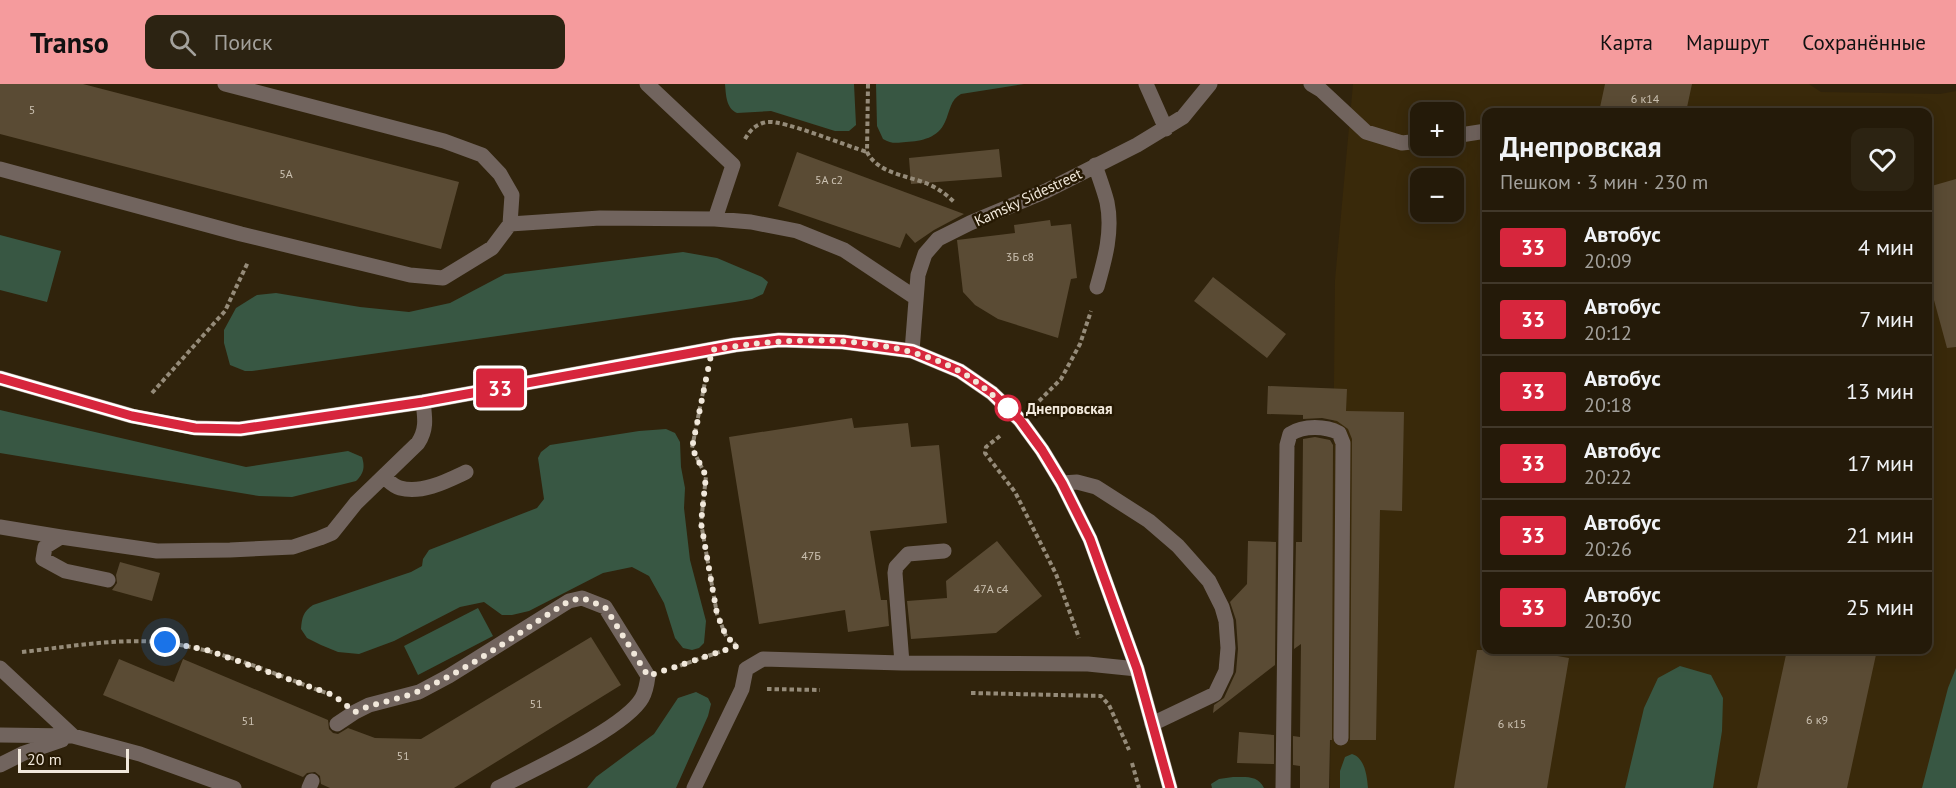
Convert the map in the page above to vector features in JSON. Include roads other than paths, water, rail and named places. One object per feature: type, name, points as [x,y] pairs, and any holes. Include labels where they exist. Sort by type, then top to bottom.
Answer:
[{"type":"main road","points":[[0,378],[132,416],[195,428],[240,429],[423,402],[779,340],[843,342],[912,351],[960,371],[992,393],[1020,420],[1037,442],[1062,483],[1090,539],[1137,669],[1170,788]]},
{"type":"lane","points":[[0,169],[241,234],[410,274],[443,278],[492,248],[510,224],[512,195],[500,174],[482,155],[444,141],[225,84]]},
{"type":"lane","points":[[647,84],[733,165],[715,219]]},
{"type":"lane","points":[[1146,84],[1166,129]]},
{"type":"lane","name":"Kamsky Sidestreet","points":[[912,351],[918,275],[925,254],[939,239],[970,223],[1027,200],[1166,129],[1183,117],[1210,84]]},
{"type":"lane","points":[[1311,84],[1321,90],[1366,132],[1402,143],[1410,142]]},
{"type":"lane","points":[[1464,134],[1482,132]]},
{"type":"lane","points":[[1095,165],[1107,202],[1109,219],[1107,250],[1097,287]]},
{"type":"lane","points":[[510,224],[600,218],[715,219],[751,222],[797,231],[844,250],[916,298]]},
{"type":"lane","points":[[0,527],[157,551],[293,547],[332,532],[356,503],[418,443],[425,426],[423,402]]},
{"type":"lane","points":[[1282,788],[1287,445],[1290,434],[1297,429],[1329,428],[1339,433],[1343,443],[1341,738]]},
{"type":"lane","points":[[384,477],[401,489],[414,489],[435,486],[466,472]]},
{"type":"lane","points":[[1062,483],[1077,482],[1096,487],[1149,521],[1178,546],[1209,581],[1222,607],[1226,621],[1228,648],[1226,671],[1215,694],[1152,724]]},
{"type":"lane","points":[[61,537],[45,547],[43,560],[65,571],[108,580]]},
{"type":"lane","points":[[902,663],[896,567],[908,554],[944,551]]},
{"type":"lane","points":[[338,724],[369,705],[418,692],[450,676],[569,601],[582,598],[605,607],[648,676],[641,699],[624,718],[498,788]]},
{"type":"lane","points":[[694,788],[742,689],[746,669],[763,658],[902,663],[1088,664],[1137,669]]},
{"type":"lane","points":[[0,668],[73,736]]},
{"type":"lane","points":[[0,735],[73,736],[140,754],[234,788]]},
{"type":"lane","points":[[0,765],[24,753],[73,736]]},
{"type":"place","name":"Днепровская","points":[[1008,408]]}]
